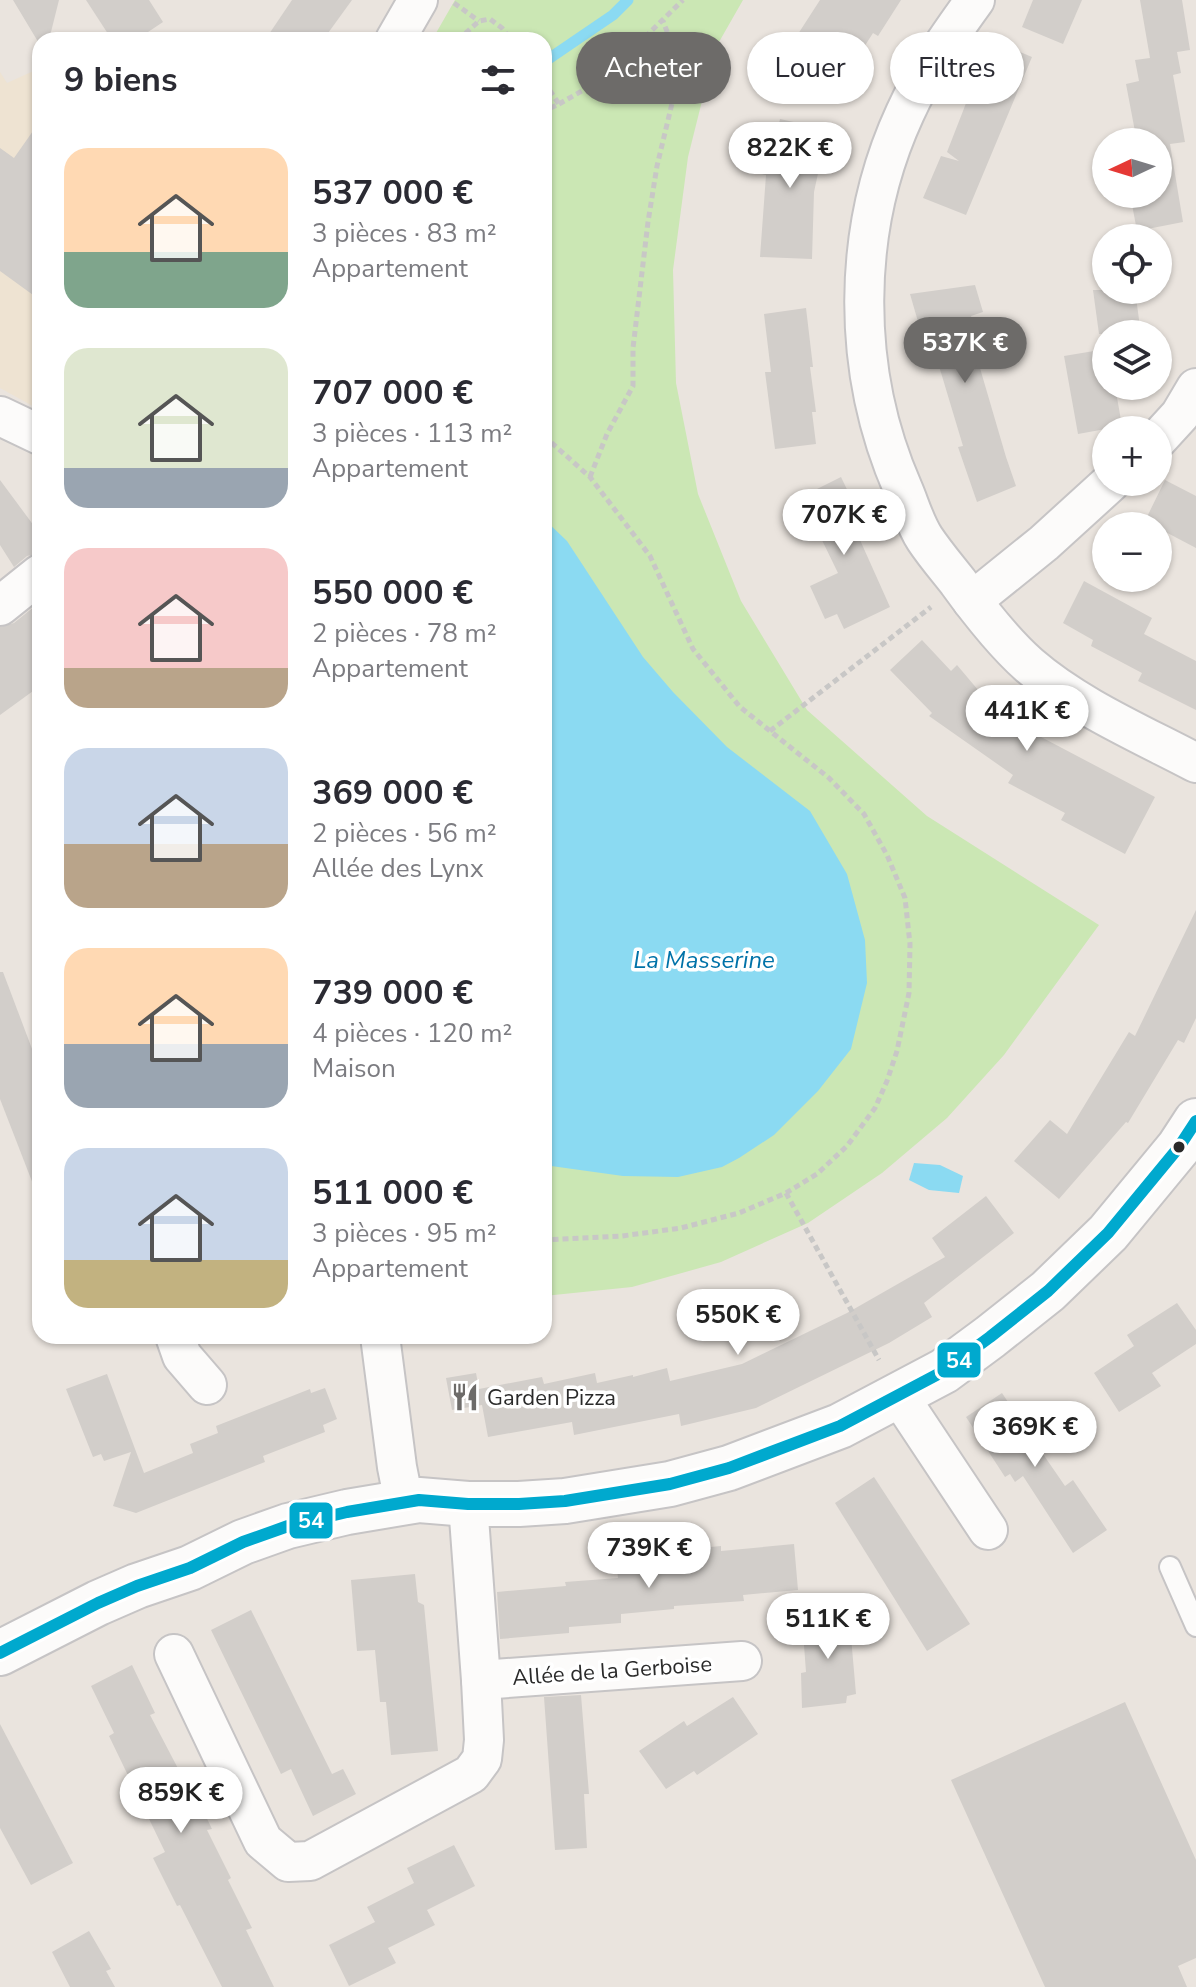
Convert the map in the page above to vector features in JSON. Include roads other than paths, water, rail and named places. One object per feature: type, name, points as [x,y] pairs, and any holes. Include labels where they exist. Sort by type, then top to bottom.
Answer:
[{"type":"street","points":[[400,32],[418,0]]},
{"type":"street","points":[[975,0],[935,55],[904,114],[880,179],[868,242],[863,307],[876,416],[896,475],[924,537],[1002,637],[1029,665],[1067,694],[1196,763]]},
{"type":"street","points":[[0,416],[32,431]]},
{"type":"street","points":[[966,593],[1044,543],[1096,496]]},
{"type":"street","points":[[0,606],[32,580]]},
{"type":"street","points":[[10,1648],[98,1603],[288,1526],[419,1500],[519,1504],[565,1501],[670,1484],[729,1468],[840,1426],[944,1371],[1048,1291],[1108,1233],[1179,1147],[1196,1121]]},
{"type":"street","points":[[178,1344],[182,1356],[207,1385]]},
{"type":"street","points":[[381,1344],[404,1502]]},
{"type":"street","points":[[899,1396],[988,1530]]},
{"type":"street","name":"Allée de la Gerboise","points":[[174,1654],[263,1841],[288,1862],[310,1861],[471,1774],[482,1759],[481,1680],[468,1504]]},
{"type":"street","name":"Allée de la Gerboise","points":[[481,1680],[742,1661]]},
{"type":"lane","points":[[1170,1567],[1196,1626]]},
{"type":"water","name":"La Masserine","points":[[552,527],[567,541],[643,657],[673,692],[727,747],[810,811],[847,874],[865,940],[867,983],[851,1049],[818,1091],[774,1135],[722,1167],[678,1177],[623,1176],[552,1166]]},
{"type":"water","points":[[914,1163],[940,1165],[963,1176],[959,1193],[929,1190],[909,1180]]},
{"type":"waterway","points":[[552,57],[613,15],[628,0]]},
{"type":"place","name":"Garden Pizza","points":[[465,1397]]}]
